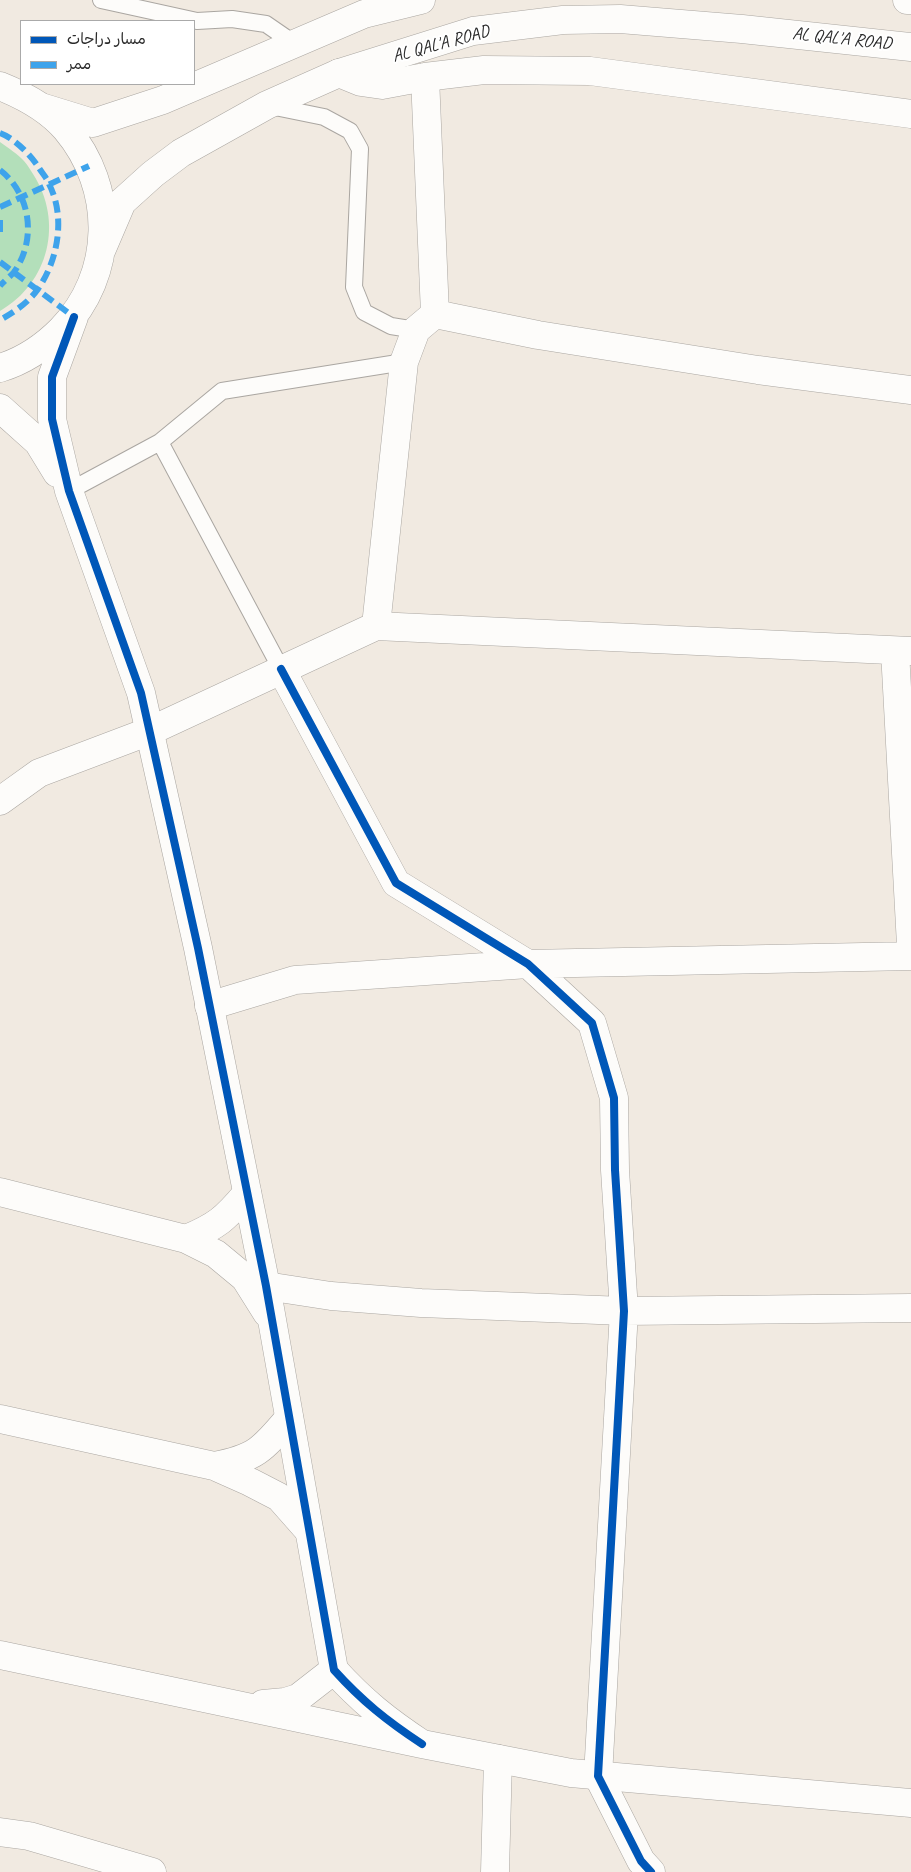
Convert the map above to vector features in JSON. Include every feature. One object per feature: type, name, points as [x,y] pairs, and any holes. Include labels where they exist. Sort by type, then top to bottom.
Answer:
[{"type":"street","points":[[41,107],[93,122],[163,100],[295,44],[369,7],[421,0]]},
{"type":"street","name":"AL QAL'A ROAD","points":[[101,252],[122,202],[153,174],[181,153],[267,105],[339,73],[473,31],[563,20],[620,19],[742,28],[911,47]]},
{"type":"street","points":[[339,73],[361,82],[382,85],[424,77],[484,70],[590,71],[911,114]]},
{"type":"street","points":[[376,626],[404,362],[425,322],[424,77]]},
{"type":"street","points":[[0,86],[21,94],[41,107],[66,129],[85,156],[98,186],[103,219],[101,252],[92,286],[74,317],[52,377],[52,419],[69,491],[141,693],[150,731],[266,1286],[334,1670],[354,1693],[387,1721],[422,1744]]},
{"type":"street","points":[[0,368],[13,364],[46,344],[74,317]]},
{"type":"street","points":[[425,322],[538,336],[758,370],[911,390]]},
{"type":"street","points":[[0,408],[38,442],[69,491]]},
{"type":"street","points":[[0,800],[39,773],[150,731],[376,626],[903,651],[911,945]]},
{"type":"street","points":[[281,669],[396,883],[528,964],[592,1023],[614,1098],[614,1170],[624,1311],[598,1776],[641,1861],[651,1872]]},
{"type":"street","points":[[209,1006],[295,980],[528,964],[911,956]]},
{"type":"street","points":[[0,1192],[186,1239],[216,1254],[245,1278],[272,1321]]},
{"type":"street","points":[[186,1239],[209,1229],[227,1217],[247,1193]]},
{"type":"street","points":[[266,1286],[331,1296],[421,1303],[624,1311],[911,1308]]},
{"type":"street","points":[[214,1466],[240,1461],[265,1447],[290,1418]]},
{"type":"street","points":[[0,1419],[214,1466],[279,1497],[309,1531]]},
{"type":"street","points":[[0,1655],[422,1744],[572,1773],[911,1803]]},
{"type":"street","points":[[244,1705],[285,1702],[298,1698],[334,1670]]},
{"type":"street","points":[[495,1872],[498,1759]]},
{"type":"street","points":[[0,1832],[30,1836],[152,1872]]},
{"type":"lane","points":[[101,0],[192,20]]},
{"type":"lane","points":[[195,21],[232,19],[266,24],[295,44]]},
{"type":"lane","points":[[267,105],[324,117],[350,131],[360,149],[354,287],[364,312],[391,326],[425,322]]},
{"type":"lane","points":[[69,491],[160,442],[222,391],[404,362]]},
{"type":"lane","points":[[160,442],[281,669]]},
{"type":"green space","points":[[0,142],[22,158],[33,174],[48,212],[49,231],[46,250],[40,268],[30,285],[17,299],[0,311]]},
{"type":"marked path","points":[[0,133],[22,148],[32,158],[46,178],[54,197],[58,224],[55,252],[45,278],[30,299],[0,320]]},
{"type":"marked path","points":[[0,207],[89,166]]},
{"type":"marked path","points":[[0,170],[10,180],[24,204],[28,232],[26,246],[21,259],[14,272],[0,286]]},
{"type":"marked path","points":[[0,220],[0,235]]},
{"type":"marked path","points":[[0,262],[74,317]]},
{"type":"cycle path","points":[[74,317],[52,377],[52,419],[69,491],[141,693],[198,948],[266,1286],[334,1670],[375,1710],[422,1744]]},
{"type":"cycle path","points":[[281,669],[396,883],[528,964],[592,1023],[614,1098],[615,1170],[624,1311],[598,1776],[641,1861],[651,1872]]}]
